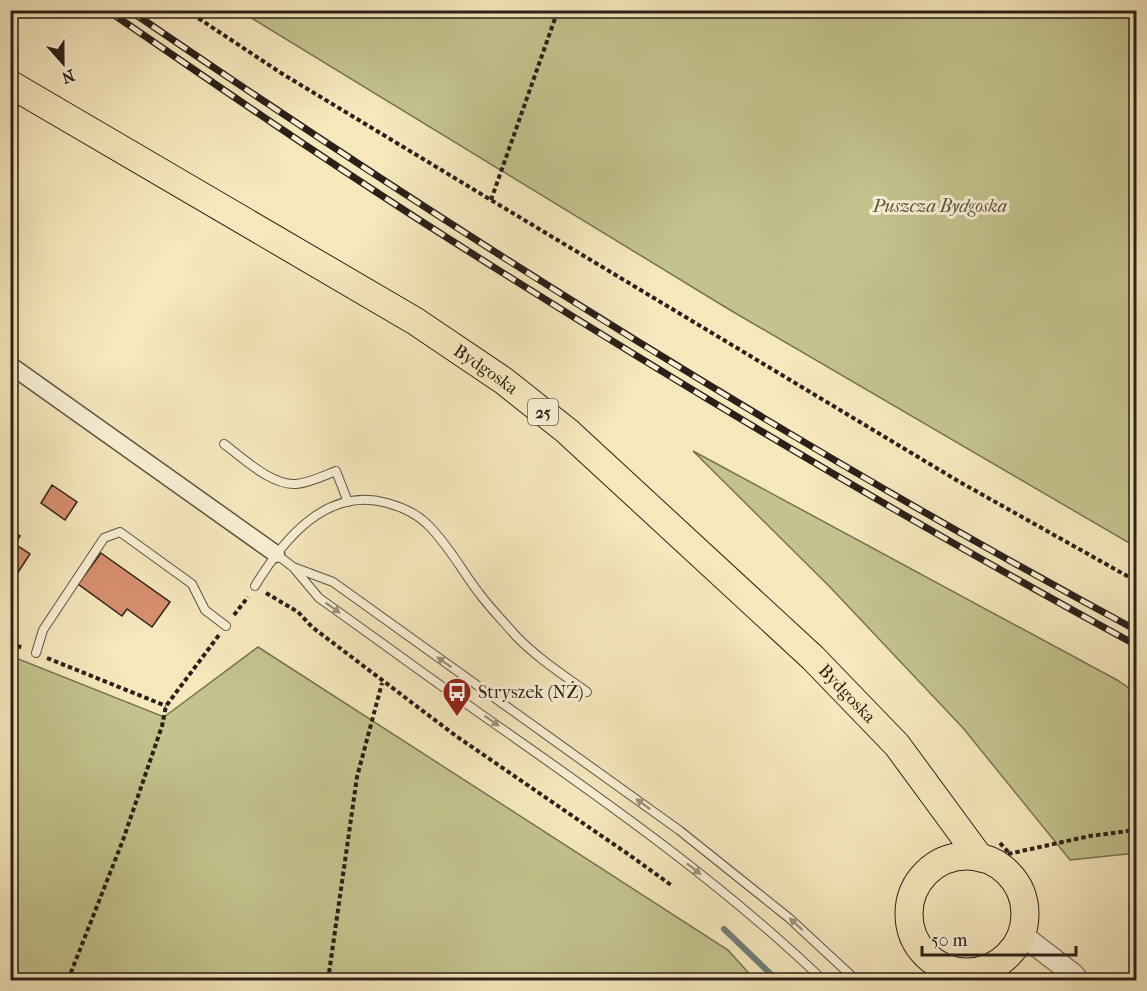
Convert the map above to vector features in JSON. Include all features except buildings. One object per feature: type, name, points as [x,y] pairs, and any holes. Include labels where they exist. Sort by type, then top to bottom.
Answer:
[{"type":"main road","name":"Bydgoska","points":[[10,84],[415,321],[504,381],[567,431],[813,658],[882,729],[897,745],[980,858]]},
{"type":"main road","points":[[980,858],[956,857],[934,867],[918,885],[910,908],[912,931],[924,952],[953,975],[978,970],[1000,962],[1016,945],[1021,934]]},
{"type":"main road","name":"25","points":[[980,858],[1003,868],[1018,887],[1025,910],[1021,934]]},
{"type":"street","points":[[10,365],[276,554]]},
{"type":"street","points":[[1021,934],[1073,974],[1078,981]]},
{"type":"lane","points":[[224,444],[273,480],[286,484],[304,483],[336,471],[348,501]]},
{"type":"lane","points":[[255,586],[276,554],[302,525],[322,510],[348,501],[384,502],[403,508],[420,518],[443,542],[480,595],[518,637],[551,666],[587,692]]},
{"type":"lane","points":[[36,653],[43,630],[104,538],[120,532],[192,584],[205,610],[226,626]]},
{"type":"lane","points":[[276,554],[292,567],[319,598],[654,838],[744,909],[823,981]]},
{"type":"lane","points":[[292,567],[333,582],[679,830],[789,918],[856,981]]},
{"type":"path","points":[[186,10],[281,73],[948,475],[1137,581]]},
{"type":"path","points":[[491,200],[558,10]]},
{"type":"path","points":[[68,981],[123,840],[162,726],[166,706],[255,586],[298,612],[312,627],[382,682],[456,736],[671,885]]},
{"type":"path","points":[[10,643],[166,706]]},
{"type":"path","points":[[328,981],[357,777],[382,682]]},
{"type":"path","points":[[1010,854],[1090,836],[1137,831]]},
{"type":"green space","name":"Puszcza Bydgoska","points":[[240,11],[1136,11],[1136,547],[730,310]]},
{"type":"green space","points":[[693,451],[1117,680],[1136,693],[1136,853],[1070,860],[963,728],[829,586]]},
{"type":"green space","points":[[258,647],[728,950],[755,980],[11,980],[11,656],[164,717]]},
{"type":"waterway","points":[[724,929],[777,980]]},
{"type":"railway","points":[[107,10],[360,182],[616,343],[787,447],[1136,645]]},
{"type":"railway","points":[[129,10],[375,175],[625,334],[878,486],[1136,630]]},
{"type":"place","name":"Stryszek (NŻ)","points":[[457,718]]}]
